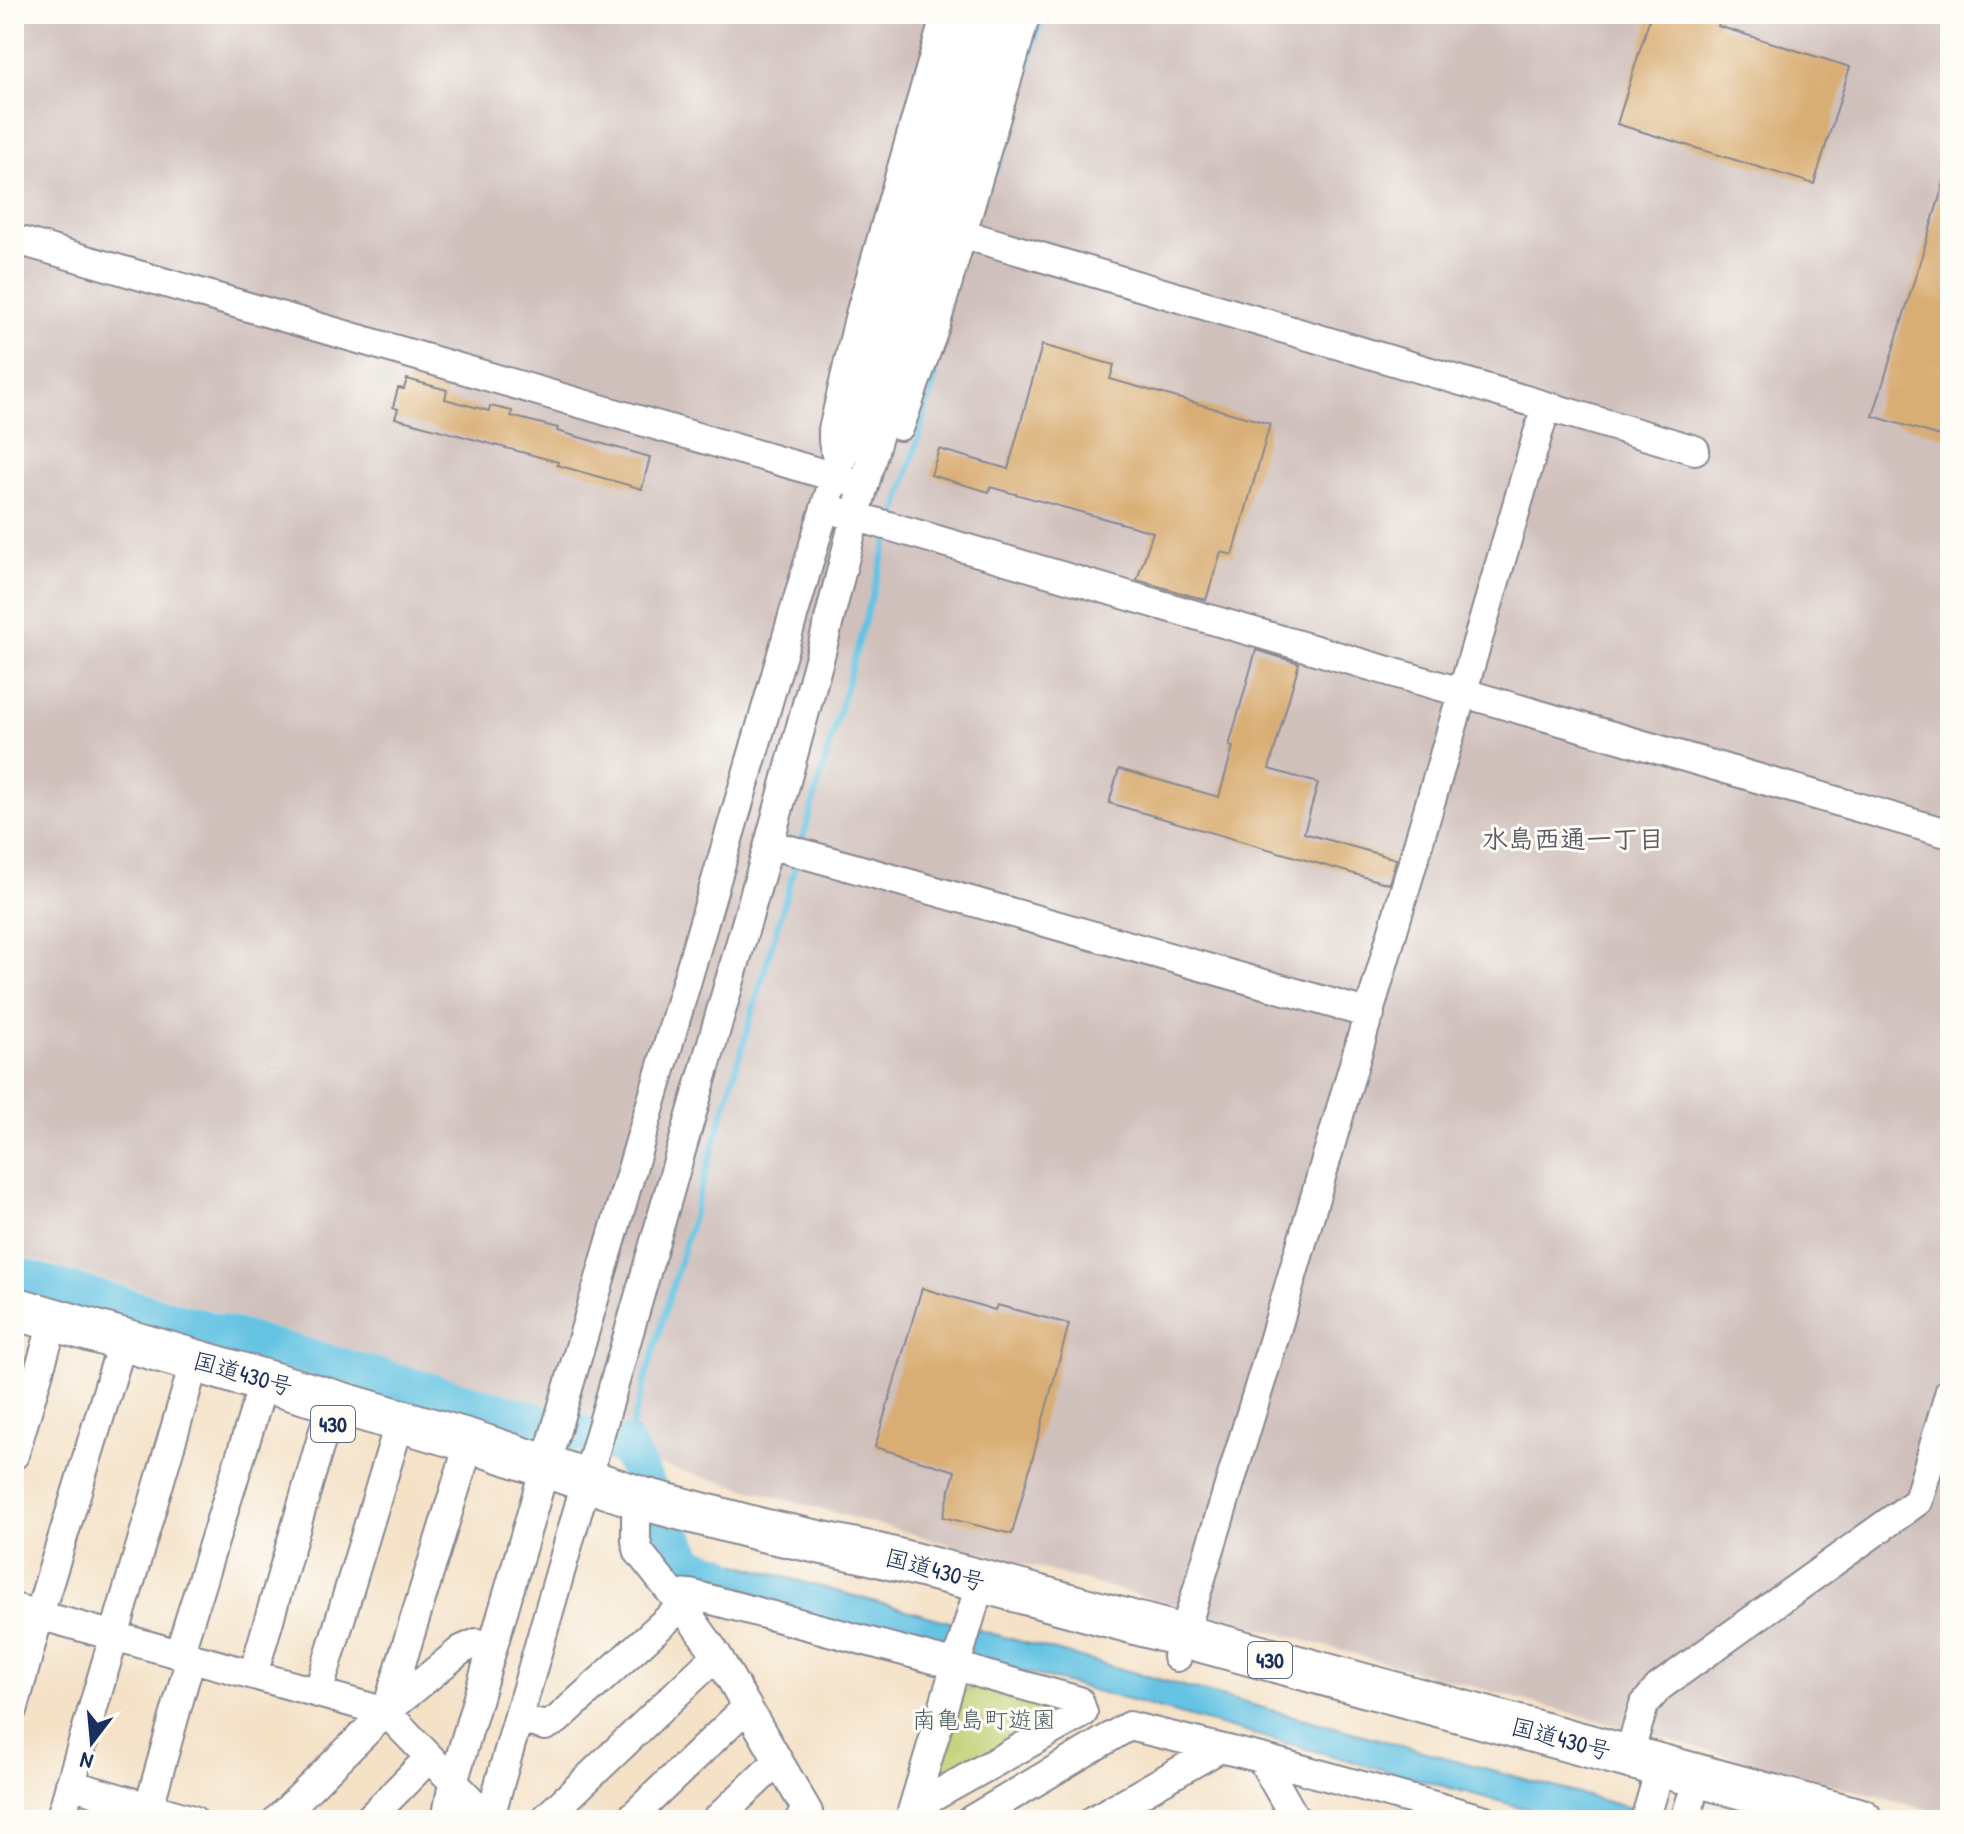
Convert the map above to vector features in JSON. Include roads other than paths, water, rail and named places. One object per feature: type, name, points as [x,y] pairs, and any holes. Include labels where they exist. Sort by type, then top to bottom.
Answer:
[{"type":"highway","name":"国道430号","points":[[14,1308],[39,1330],[120,1350],[466,1452],[546,1462],[589,1475],[659,1515],[753,1549],[863,1572],[975,1603],[1180,1647],[1662,1798],[1765,1820]]},
{"type":"highway","name":"国道430号","points":[[1662,1798],[1861,1820]]},
{"type":"street","points":[[837,472],[833,430],[859,318],[946,14]]},
{"type":"street","points":[[27,1611],[386,1712],[489,1820],[605,1419],[789,849],[820,656],[876,447],[949,144],[974,14]]},
{"type":"street","points":[[446,1820],[453,1783],[492,1646],[825,508],[949,144],[999,14]]},
{"type":"street","points":[[876,447],[891,439],[899,428],[931,339],[1026,14]]},
{"type":"street","points":[[963,234],[1695,450]]},
{"type":"street","points":[[14,239],[837,472],[865,485]]},
{"type":"street","points":[[1180,1647],[1370,1014],[1546,406]]},
{"type":"street","points":[[825,508],[1950,834]]},
{"type":"street","points":[[789,849],[1370,1014]]},
{"type":"street","points":[[14,1455],[39,1330]]},
{"type":"street","points":[[14,1707],[27,1611],[120,1350]]},
{"type":"street","points":[[60,1820],[192,1371]]},
{"type":"street","points":[[149,1807],[185,1656],[261,1391]]},
{"type":"street","points":[[1662,1798],[1644,1705],[1659,1687],[1918,1501],[1950,1391]]},
{"type":"street","points":[[253,1675],[329,1411]]},
{"type":"street","points":[[318,1693],[397,1432]]},
{"type":"street","points":[[386,1712],[466,1452]]},
{"type":"street","points":[[659,1515],[636,1541],[639,1552],[717,1655],[808,1812],[799,1820]]},
{"type":"street","points":[[519,1719],[545,1726],[557,1720],[678,1601],[690,1594],[957,1662],[982,1674],[1079,1701],[1083,1713],[912,1814]]},
{"type":"street","points":[[912,1814],[975,1603]]},
{"type":"street","points":[[277,1820],[386,1712],[461,1650],[477,1643],[492,1646]]},
{"type":"street","points":[[544,1820],[717,1655]]},
{"type":"street","points":[[629,1820],[747,1707]]},
{"type":"street","points":[[971,1820],[1129,1726],[1261,1758],[1436,1813],[1485,1820]]},
{"type":"street","points":[[1094,1820],[1220,1748]]},
{"type":"street","points":[[368,1820],[429,1758]]},
{"type":"street","points":[[1261,1758],[1296,1820]]},
{"type":"street","points":[[716,1820],[778,1761]]},
{"type":"street","points":[[70,1784],[193,1820]]},
{"type":"water","points":[[627,1428],[637,1431],[636,1437],[652,1463],[620,1452]]},
{"type":"water","points":[[664,1544],[1683,1820],[1568,1820],[689,1583],[677,1571]]},
{"type":"waterway","points":[[997,170],[1043,14]]},
{"type":"waterway","points":[[895,518],[936,377]]},
{"type":"waterway","points":[[801,845],[890,533]]},
{"type":"waterway","points":[[629,1436],[797,859]]},
{"type":"waterway","points":[[14,1262],[553,1414]]},
{"type":"waterway","points":[[14,1275],[626,1447],[689,1565],[720,1574]]},
{"type":"waterway","points":[[568,1418],[596,1426]]},
{"type":"district","name":"水島西通一丁目","points":[[1573,839]]},
{"type":"park label","name":"南亀島町遊園","points":[[984,1720]]}]
